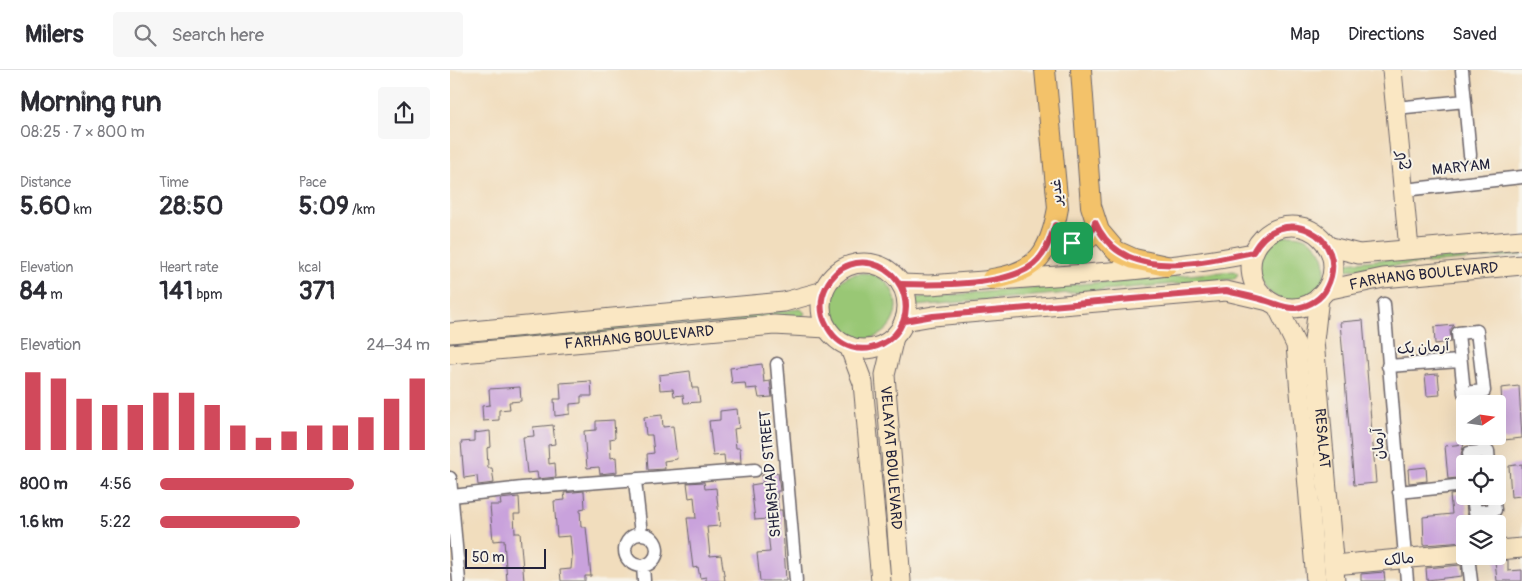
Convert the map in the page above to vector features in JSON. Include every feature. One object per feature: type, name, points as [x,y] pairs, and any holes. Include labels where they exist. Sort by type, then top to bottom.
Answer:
[{"type":"main road","name":"غدیر","points":[[992,279],[1021,272],[1031,267],[1043,253],[1055,225],[1058,208],[1045,70]]},
{"type":"main road","points":[[1081,70],[1092,206],[1095,222],[1102,237],[1116,250],[1134,259],[1166,266]]},
{"type":"main road","name":"کاج","points":[[1392,70],[1410,249]]},
{"type":"main road","points":[[1055,225],[1062,239],[1078,243],[1089,238],[1095,222]]},
{"type":"main road","points":[[904,321],[933,316],[1226,291],[1273,303],[1295,308],[1304,306],[1322,294],[1332,273],[1332,264],[1327,246],[1314,233],[1306,229],[1288,226],[1279,228],[1264,237],[1253,252],[1251,262],[1256,288],[1273,303]]},
{"type":"main road","name":"FARHANG BOULEVARD","points":[[1327,246],[1359,254],[1522,240]]},
{"type":"main road","points":[[901,284],[929,285],[1166,266],[1214,260],[1253,252]]},
{"type":"main road","points":[[860,263],[870,264],[888,270],[901,284],[907,302],[904,321],[894,337],[877,347],[868,349],[849,346],[833,336],[822,310],[824,291],[828,282],[842,269],[860,263]]},
{"type":"main road","name":"FARHANG BOULEVARD","points":[[1322,294],[1383,278],[1522,265]]},
{"type":"main road","name":"FARHANG BOULEVARD","points":[[450,333],[784,302],[824,291]]},
{"type":"main road","name":"RESALAT","points":[[1322,294],[1314,341],[1334,573]]},
{"type":"main road","name":"RESALAT","points":[[1273,303],[1296,345],[1316,581]]},
{"type":"main road","name":"FARHANG BOULEVARD","points":[[450,354],[774,324],[828,328]]},
{"type":"main road","name":"VELAYAT BOULEVARD","points":[[894,337],[884,375],[901,581]]},
{"type":"main road","name":"VELAYAT BOULEVARD","points":[[849,346],[863,383],[881,581]]},
{"type":"main road","points":[[1506,549],[1522,548]]},
{"type":"main road","name":"مالک","points":[[1334,573],[1405,558],[1456,554]]},
{"type":"street","points":[[1462,70],[1470,155]]},
{"type":"street","points":[[1396,108],[1465,101]]},
{"type":"street","name":"MARYAM","points":[[1404,190],[1522,177]]},
{"type":"street","name":"آرمان","points":[[1384,304],[1407,581]]},
{"type":"street","points":[[1477,331],[1484,391],[1464,394],[1460,361],[1458,334],[1477,331]]},
{"type":"street","name":"آرمان یک","points":[[1388,366],[1460,361]]},
{"type":"street","name":"SHEMSHAD STREET","points":[[777,364],[796,581]]},
{"type":"street","points":[[1469,455],[1469,453],[1488,451],[1488,455]]},
{"type":"street","points":[[452,496],[522,488],[635,481],[755,470]]},
{"type":"street","points":[[450,478],[459,581]]},
{"type":"street","points":[[635,481],[641,534]]},
{"type":"street","points":[[1399,492],[1456,486]]},
{"type":"street","points":[[1474,505],[1475,512],[1494,510],[1494,505]]},
{"type":"street","points":[[641,534],[648,536],[654,541],[657,549],[650,563],[643,566],[637,565],[628,559],[625,548],[630,538],[641,534]]},
{"type":"street","points":[[1469,565],[1471,581]]},
{"type":"street","points":[[643,566],[644,581]]},
{"type":"green space","points":[[1292,235],[1305,238],[1315,245],[1322,255],[1325,268],[1322,281],[1315,291],[1305,298],[1292,301],[1279,298],[1269,291],[1262,281],[1259,268],[1262,255],[1269,245],[1279,238]]},
{"type":"green space","points":[[1522,247],[1522,255],[1345,270],[1341,267],[1344,263]]},
{"type":"green space","points":[[1234,271],[1238,274],[1234,279],[915,306],[911,302],[915,298]]},
{"type":"green space","points":[[863,273],[876,276],[886,283],[893,293],[896,306],[893,319],[886,329],[876,336],[863,339],[850,336],[840,329],[833,319],[830,306],[833,293],[840,283],[850,276]]},
{"type":"green space","points":[[801,309],[805,313],[802,317],[450,347],[450,339]]},
{"type":"building","points":[[1363,320],[1376,483],[1354,485],[1340,322]]},
{"type":"building","points":[[1454,325],[1450,330],[1451,342],[1435,344],[1434,327]]},
{"type":"building","points":[[762,364],[764,382],[770,381],[772,397],[759,398],[757,388],[746,389],[745,383],[732,384],[730,368]]},
{"type":"building","points":[[690,371],[692,388],[698,388],[700,402],[684,403],[683,395],[674,396],[673,389],[660,390],[659,375]]},
{"type":"building","points":[[1438,374],[1440,395],[1427,396],[1425,375]]},
{"type":"building","points":[[591,381],[592,396],[581,396],[581,403],[570,404],[570,414],[555,416],[554,399],[561,399],[560,383]]},
{"type":"building","points":[[1519,386],[1522,438],[1506,440],[1506,395],[1501,395],[1501,388]]},
{"type":"building","points":[[520,387],[521,401],[509,402],[510,409],[499,410],[499,420],[483,421],[482,406],[490,405],[489,389]]},
{"type":"building","points":[[737,409],[739,428],[734,429],[736,448],[740,448],[741,463],[725,464],[724,455],[713,456],[709,421],[720,420],[720,411]]},
{"type":"building","points":[[662,415],[663,427],[673,426],[677,459],[664,461],[665,469],[648,470],[647,454],[654,453],[652,435],[646,435],[644,417]]},
{"type":"building","points":[[614,420],[615,438],[610,439],[611,458],[616,457],[617,472],[600,474],[599,467],[587,468],[584,431],[596,430],[596,421]]},
{"type":"building","points":[[553,425],[555,444],[548,445],[549,464],[555,463],[556,477],[538,479],[537,472],[527,473],[523,437],[534,436],[533,427]]},
{"type":"building","points":[[490,431],[491,447],[487,448],[488,468],[492,468],[494,483],[478,485],[477,476],[464,478],[461,442],[474,441],[474,433]]},
{"type":"building","points":[[1464,445],[1461,455],[1456,455],[1456,478],[1448,479],[1445,446]]},
{"type":"building","points":[[1522,464],[1522,496],[1511,497],[1509,466]]},
{"type":"building","points":[[1426,467],[1427,481],[1409,483],[1408,469]]},
{"type":"building","points":[[778,473],[780,491],[777,491],[778,510],[782,510],[786,581],[760,581],[757,553],[770,552],[767,519],[755,520],[751,485],[763,483],[762,475]]},
{"type":"building","points":[[704,482],[705,489],[716,488],[720,526],[707,527],[710,556],[721,555],[725,581],[706,581],[706,577],[700,578],[698,567],[693,568],[687,518],[696,518],[694,497],[689,498],[687,483]]},
{"type":"building","points":[[584,491],[585,508],[580,509],[581,527],[586,527],[591,576],[585,576],[585,581],[561,581],[560,570],[571,569],[572,558],[570,536],[557,537],[554,501],[565,500],[564,493]]},
{"type":"building","points":[[1456,494],[1456,505],[1466,505],[1468,515],[1456,515],[1456,543],[1424,545],[1423,517],[1452,514],[1450,495]]},
{"type":"building","points":[[519,497],[520,514],[514,514],[515,533],[520,533],[524,581],[507,581],[504,540],[493,541],[490,505],[501,505],[500,499]]},
{"type":"building","points":[[1506,560],[1508,560],[1508,571],[1522,570],[1522,581],[1497,581],[1495,565],[1506,565]]},
{"type":"building","points":[[1461,565],[1462,576],[1427,580],[1426,568]]},
{"type":"building","points":[[1384,572],[1385,581],[1361,581],[1361,574]]},
{"type":"route","points":[[1072,243],[1059,236],[1055,225],[1048,245],[1038,260],[1031,267],[1021,272],[992,279],[929,285],[901,284],[907,302],[904,321],[894,337],[877,347],[868,349],[858,348],[840,342],[833,336],[823,319],[822,300],[828,282],[842,269],[860,263],[879,266],[895,276],[901,284],[905,293],[907,302],[906,312],[904,321],[933,316],[1226,291],[1269,301],[1277,306],[1295,308],[1304,306],[1319,298],[1326,290],[1332,273],[1332,264],[1327,246],[1314,233],[1297,227],[1288,226],[1271,232],[1264,237],[1253,252],[1214,260],[1166,266],[1134,259],[1116,250],[1102,237],[1095,222],[1094,229],[1089,238],[1078,243],[1072,243]]}]
